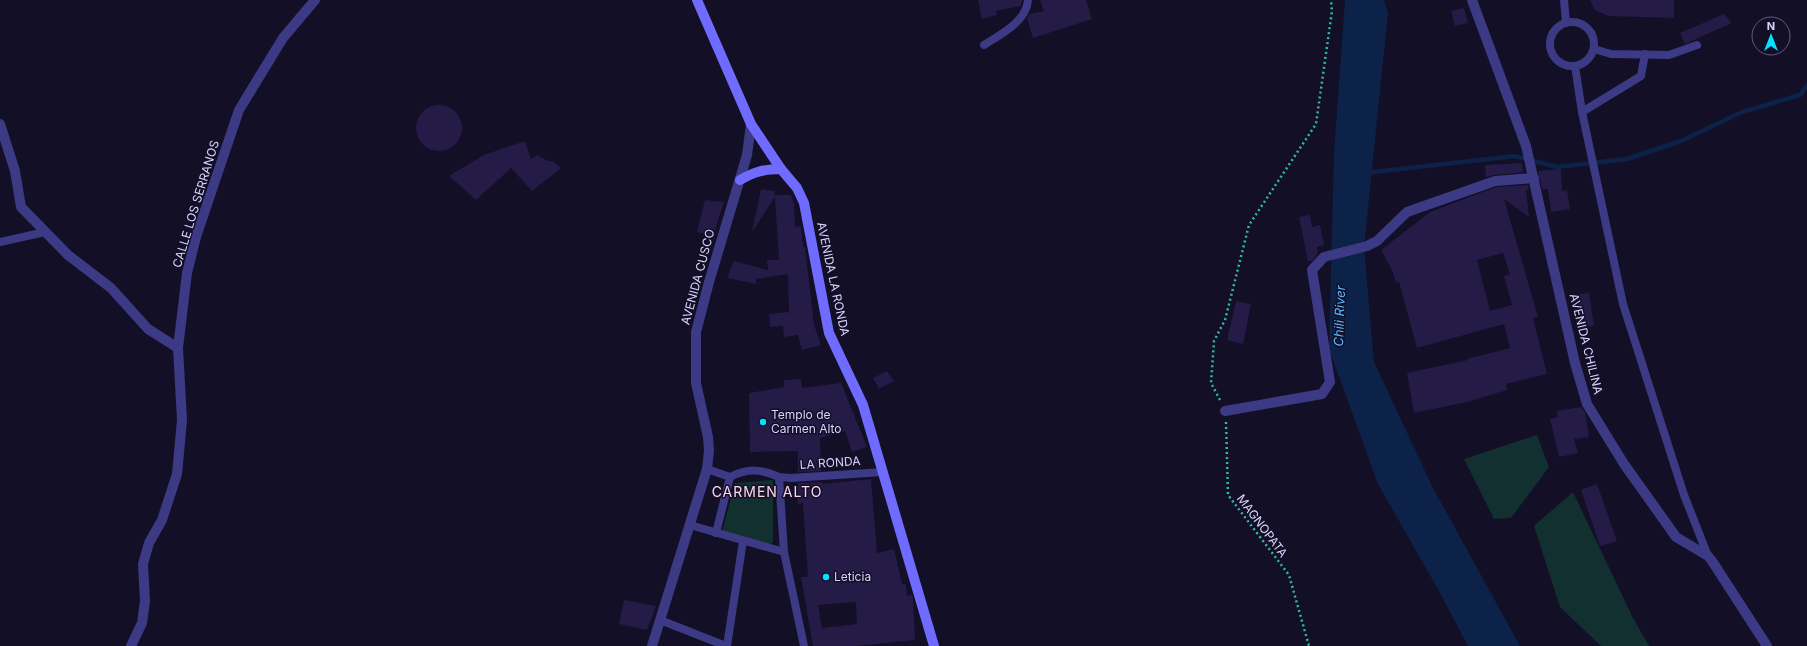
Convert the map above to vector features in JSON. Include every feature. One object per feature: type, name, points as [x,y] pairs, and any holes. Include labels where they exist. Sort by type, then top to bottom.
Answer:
[{"type":"main road","name":"AVENIDA LA RONDA","points":[[697,0],[751,124],[781,169],[797,188],[804,203],[829,333],[863,405],[933,646]]},
{"type":"main road","points":[[740,180],[754,172],[767,169],[781,169]]},
{"type":"street","name":"CALLE LOS SERRANOS","points":[[131,646],[142,623],[145,601],[143,564],[149,543],[162,520],[177,474],[182,420],[178,348],[187,273],[196,237],[239,110],[283,38],[315,0]]},
{"type":"street","name":"AVENIDA CHILINA","points":[[1472,0],[1526,146],[1575,363],[1587,404],[1624,464],[1676,537],[1706,555],[1767,646]]},
{"type":"street","points":[[0,124],[15,171],[21,207],[68,255],[111,288],[148,329],[178,348]]},
{"type":"street","name":"AVENIDA CUSCO","points":[[652,646],[707,469],[709,451],[708,437],[696,383],[696,332],[709,282],[748,155],[751,124]]},
{"type":"street","points":[[1225,411],[1322,394],[1330,382],[1312,270],[1324,257],[1368,246],[1378,241],[1407,212],[1495,181],[1534,178]]},
{"type":"lane","points":[[984,45],[1000,35],[1023,15],[1028,0]]},
{"type":"lane","points":[[1564,0],[1566,23]]},
{"type":"lane","points":[[1566,23],[1581,24],[1592,34],[1594,49],[1587,60],[1575,66],[1560,63],[1551,51],[1552,36],[1560,26],[1566,23]]},
{"type":"lane","points":[[1594,49],[1611,54],[1669,55],[1696,45]]},
{"type":"lane","points":[[1583,116],[1641,76],[1645,54]]},
{"type":"lane","points":[[1575,66],[1583,116],[1623,304],[1684,495],[1706,555]]},
{"type":"lane","points":[[0,242],[45,232]]},
{"type":"lane","points":[[707,469],[730,477],[716,533]]},
{"type":"lane","name":"LA RONDA","points":[[730,477],[742,471],[766,471],[779,477],[791,478],[883,472]]},
{"type":"lane","points":[[779,477],[784,552],[804,646]]},
{"type":"lane","points":[[690,526],[784,552]]},
{"type":"lane","points":[[660,620],[726,646],[743,541]]},
{"type":"lane","points":[[927,646],[933,646]]},
{"type":"path","points":[[1225,411],[1211,383],[1214,341],[1225,320],[1249,225],[1316,124],[1332,12],[1331,0]]},
{"type":"path","name":"MAGNOPATA","points":[[1225,411],[1228,495],[1289,575],[1309,646]]},
{"type":"green space","points":[[1537,435],[1549,467],[1511,518],[1494,519],[1464,459]]},
{"type":"green space","points":[[773,480],[773,542],[769,545],[722,532],[735,483]]},
{"type":"green space","points":[[1573,492],[1633,618],[1649,646],[1601,646],[1560,607],[1534,526]]},
{"type":"water","name":"Chili River","points":[[1345,0],[1384,0],[1388,13],[1364,247],[1374,362],[1433,488],[1520,646],[1468,646],[1439,591],[1378,484],[1329,349],[1334,152]]},
{"type":"building","points":[[978,0],[1022,0],[1021,6],[996,11],[997,15],[982,19]]},
{"type":"building","points":[[1040,0],[1086,0],[1092,19],[1033,38],[1027,18],[1030,14],[1044,11]]},
{"type":"building","points":[[1590,0],[1674,0],[1674,18],[1608,16],[1595,10]]},
{"type":"building","points":[[1464,8],[1468,23],[1455,26],[1451,11]]},
{"type":"building","points":[[1724,14],[1732,23],[1685,44],[1680,33]]},
{"type":"building","points":[[434,105],[444,105],[452,109],[458,115],[462,123],[462,133],[458,141],[452,147],[444,151],[434,151],[426,147],[420,141],[416,133],[416,123],[420,115],[426,109]]},
{"type":"building","points":[[525,141],[531,159],[537,155],[554,162],[561,168],[532,191],[511,168],[476,200],[449,176],[484,155]]},
{"type":"building","points":[[1522,163],[1523,172],[1525,172],[1486,177],[1485,165]]},
{"type":"building","points":[[1561,169],[1562,191],[1567,190],[1570,209],[1551,212],[1548,189],[1542,189],[1538,171]]},
{"type":"building","points":[[1528,185],[1529,190],[1526,190],[1529,217],[1504,199],[1538,317],[1533,318],[1547,374],[1506,384],[1507,390],[1467,402],[1414,413],[1407,373],[1468,360],[1467,359],[1510,348],[1504,324],[1417,348],[1399,282],[1396,283],[1392,270],[1381,250],[1430,212],[1496,187]],"holes":[[[1503,253],[1510,274],[1504,276],[1512,305],[1490,311],[1477,260]]]},
{"type":"building","points":[[761,189],[775,191],[774,195],[791,195],[794,204],[795,227],[801,226],[803,247],[805,247],[814,325],[821,345],[802,350],[798,335],[784,337],[783,326],[770,327],[769,314],[789,312],[788,274],[756,279],[756,284],[727,278],[734,261],[768,270],[767,260],[779,260],[775,197],[752,232]]},
{"type":"building","points":[[705,200],[724,202],[713,236],[697,232]]},
{"type":"building","points":[[1310,215],[1312,227],[1320,225],[1324,245],[1317,247],[1318,253],[1312,261],[1308,261],[1299,217]]},
{"type":"building","points":[[1589,293],[1594,326],[1577,328],[1572,295]]},
{"type":"building","points":[[1236,301],[1251,304],[1243,344],[1227,340]]},
{"type":"building","points":[[887,371],[894,381],[879,389],[873,378]]},
{"type":"building","points":[[801,379],[802,388],[841,383],[867,447],[852,452],[845,431],[820,438],[821,471],[798,472],[798,451],[750,452],[749,393],[784,387],[784,380]]},
{"type":"building","points":[[1581,407],[1585,412],[1589,437],[1574,439],[1578,453],[1559,457],[1550,419],[1558,417],[1556,411]]},
{"type":"building","points":[[871,479],[877,553],[894,549],[902,584],[906,584],[907,596],[912,595],[913,599],[915,640],[856,646],[813,646],[801,577],[808,577],[803,503],[798,504],[796,487],[798,487],[798,483],[822,482],[822,484]],"holes":[[[856,602],[857,624],[822,628],[818,605]]]},
{"type":"building","points":[[1597,484],[1617,541],[1600,546],[1581,490]]},
{"type":"building","points":[[624,600],[656,606],[647,630],[619,624]]},
{"type":"waterway","points":[[1365,173],[1515,156],[1557,167],[1627,159],[1681,141],[1742,112],[1800,95],[1807,86]]},
{"type":"place","name":"Templo de Carmen Alto","points":[[763,422]]},
{"type":"place","name":"Leticia","points":[[826,577]]},
{"type":"district","name":"CARMEN ALTO","points":[[767,492]]}]
